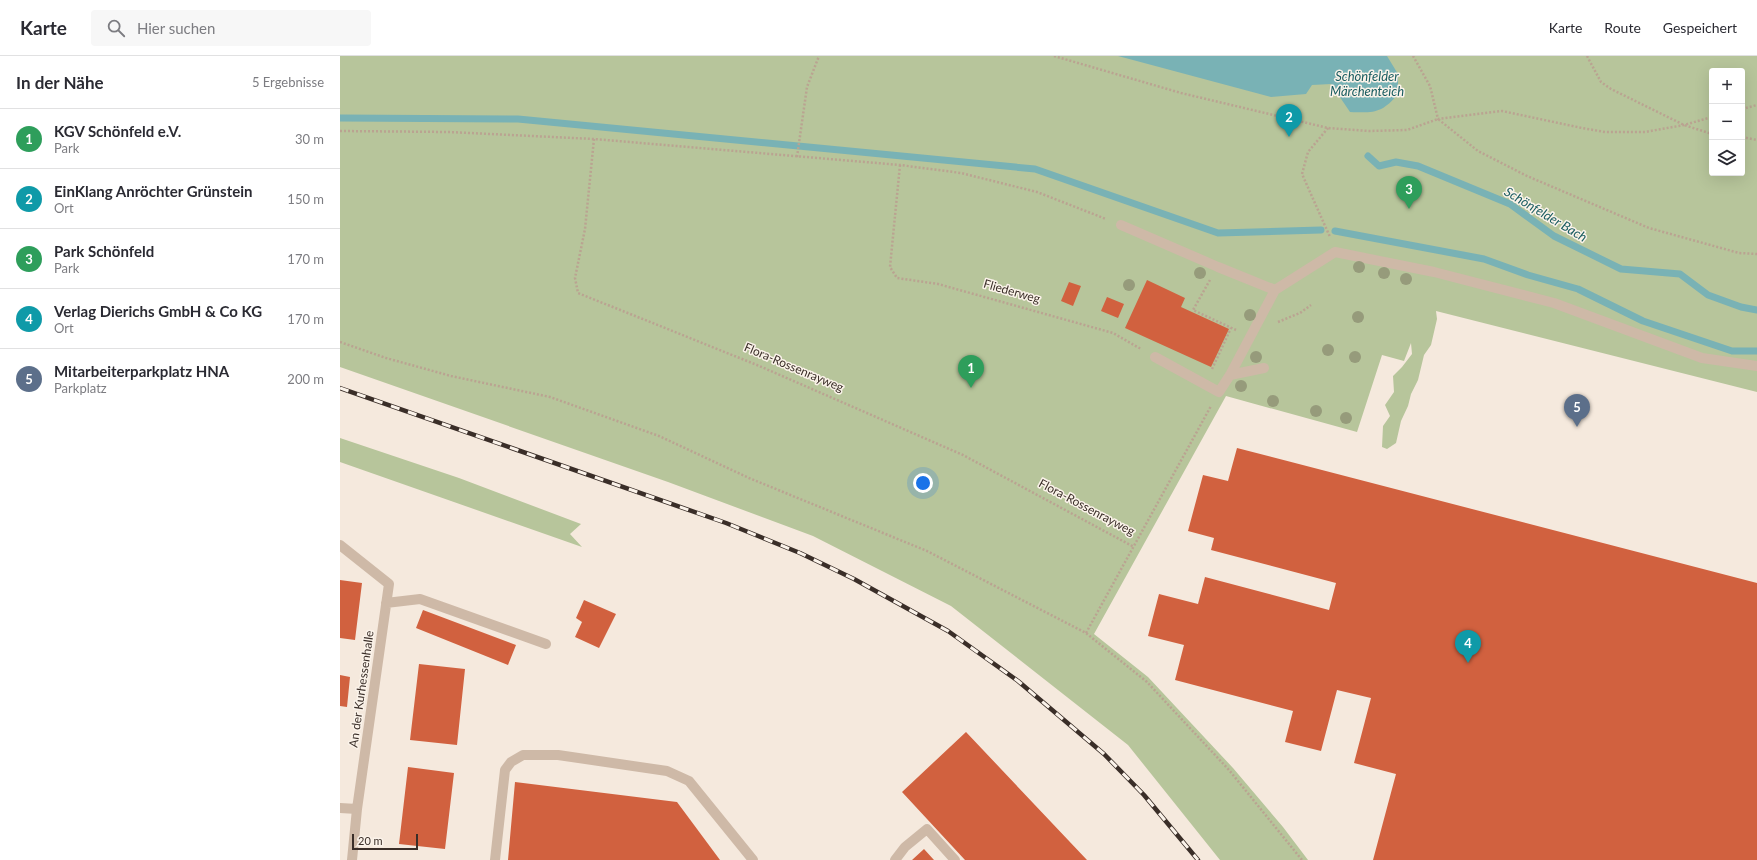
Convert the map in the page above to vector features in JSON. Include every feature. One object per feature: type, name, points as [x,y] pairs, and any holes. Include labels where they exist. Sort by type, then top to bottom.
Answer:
[{"type":"street","points":[[1121,224],[1218,267],[1275,290]]},
{"type":"street","points":[[1155,357],[1218,392],[1230,376],[1275,290],[1335,252],[1434,272],[1554,303],[1702,358],[1757,366]]},
{"type":"street","points":[[1230,376],[1264,368]]},
{"type":"street","name":"An der Kurhessenhalle","points":[[340,545],[389,584],[357,809],[352,860]]},
{"type":"street","points":[[386,603],[420,598],[546,644]]},
{"type":"street","points":[[495,860],[505,770],[511,762],[523,755],[558,755],[667,771],[689,780],[753,860]]},
{"type":"street","points":[[340,808],[357,809]]},
{"type":"street","points":[[895,860],[905,848],[927,829],[955,860]]},
{"type":"path","points":[[797,157],[807,87],[819,56]]},
{"type":"path","points":[[1054,56],[1181,93],[1328,128],[1369,131],[1407,130],[1438,119],[1502,111],[1542,121],[1605,132],[1645,132],[1684,125],[1709,118]]},
{"type":"path","points":[[1413,56],[1430,86],[1438,119],[1478,151],[1527,176],[1649,228],[1739,253],[1757,254]]},
{"type":"path","points":[[1587,56],[1601,82],[1611,89],[1684,125],[1709,133]]},
{"type":"path","points":[[1745,108],[1757,105]]},
{"type":"path","points":[[1328,128],[1308,152],[1302,174],[1334,245],[1335,252]]},
{"type":"path","points":[[340,131],[449,132],[594,139],[900,165],[961,173],[1037,192],[1121,224]]},
{"type":"path","points":[[1745,138],[1757,140]]},
{"type":"path","name":"Flora-Rossenrayweg","points":[[594,139],[585,229],[575,278],[578,293],[757,365],[963,455],[1134,547]]},
{"type":"path","name":"Fliederweg","points":[[900,165],[890,267],[897,278],[938,284],[1112,333],[1155,357]]},
{"type":"path","points":[[1218,267],[1192,310],[1231,328],[1252,333],[1300,313],[1311,305]]},
{"type":"path","points":[[340,342],[386,358],[451,376],[550,397],[659,436],[749,478],[927,551],[1086,633],[1147,682],[1229,770],[1302,860]]},
{"type":"path","name":"Flora-Rossenrayweg","points":[[1086,633],[1218,392]]},
{"type":"green space","points":[[340,56],[1757,56],[1757,392],[1436,311],[1437,319],[1431,345],[1424,355],[1418,380],[1401,421],[1396,443],[1387,449],[1382,447],[1383,426],[1390,416],[1385,405],[1394,392],[1393,376],[1412,354],[1411,343],[1404,361],[1382,355],[1357,432],[1226,396],[1094,634],[1148,677],[1233,768],[1283,827],[1308,860],[1220,860],[1128,745],[951,606],[813,536],[668,482],[340,367]]},
{"type":"green space","points":[[340,438],[459,478],[581,524],[570,534],[582,547],[340,462]]},
{"type":"water","name":"Schönfelder Märchenteich","points":[[1118,56],[1387,56],[1398,74],[1398,94],[1387,105],[1372,112],[1350,112],[1331,84],[1312,85],[1306,94],[1271,97]]},
{"type":"building","points":[[1147,280],[1185,298],[1181,307],[1229,329],[1211,367],[1125,328]]},
{"type":"building","points":[[1069,282],[1081,286],[1073,306],[1061,301]]},
{"type":"building","points":[[1107,297],[1124,304],[1118,318],[1101,311]]},
{"type":"building","points":[[1237,448],[1757,583],[1757,860],[1373,860],[1396,774],[1354,763],[1371,698],[1337,690],[1321,751],[1285,742],[1293,711],[1175,680],[1184,645],[1148,636],[1159,594],[1198,604],[1205,577],[1329,610],[1336,583],[1211,550],[1214,538],[1188,531],[1203,475],[1228,481]]},
{"type":"building","points":[[340,580],[362,583],[355,640],[340,638]]},
{"type":"building","points":[[584,600],[616,614],[599,648],[575,637],[582,622],[576,618]]},
{"type":"building","points":[[423,610],[516,645],[508,665],[416,628]]},
{"type":"building","points":[[419,664],[465,669],[457,745],[410,740]]},
{"type":"building","points":[[340,675],[350,677],[347,707],[340,706]]},
{"type":"building","points":[[966,732],[1087,860],[965,860],[902,792]]},
{"type":"building","points":[[408,767],[454,773],[445,849],[399,844]]},
{"type":"building","points":[[515,782],[677,802],[720,860],[508,860]]},
{"type":"building","points":[[924,849],[934,860],[912,860]]},
{"type":"waterway","points":[[340,118],[518,119],[1035,169],[1218,233],[1321,230]]},
{"type":"waterway","name":"Schönfelder Bach","points":[[1368,156],[1379,166],[1396,162],[1418,166],[1510,204],[1554,236],[1621,269],[1680,274],[1708,295],[1741,307],[1757,310]]},
{"type":"waterway","points":[[1335,231],[1484,259],[1528,275],[1578,289],[1643,321],[1732,351],[1757,351]]},
{"type":"railway","points":[[340,388],[726,523],[800,553],[854,579],[948,631],[1018,681],[1104,754],[1144,795],[1198,860]]},
{"type":"place","name":"EinKlang Anröchter Grünstein","points":[[1289,137]]},
{"type":"place","name":"Park Schönfeld","points":[[1409,209]]},
{"type":"place","name":"KGV Schönfeld e.V.","points":[[971,388]]},
{"type":"place","name":"Mitarbeiterparkplatz HNA","points":[[1577,427]]},
{"type":"place","name":"Verlag Dierichs GmbH & Co KG","points":[[1468,663]]}]
